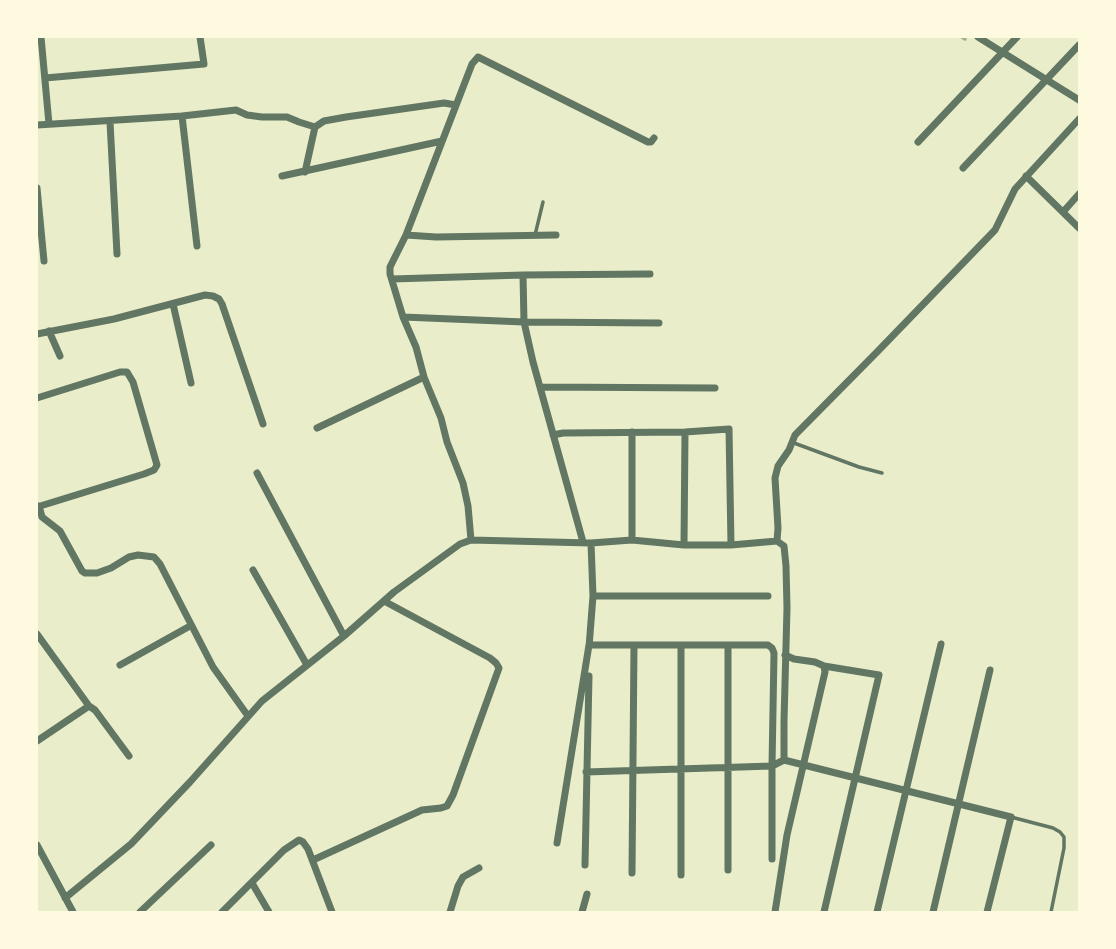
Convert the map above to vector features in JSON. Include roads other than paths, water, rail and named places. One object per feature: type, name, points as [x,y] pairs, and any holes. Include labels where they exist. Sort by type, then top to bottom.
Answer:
[{"type":"street","points":[[41,37],[49,124]]},
{"type":"street","points":[[45,78],[204,64],[200,37]]},
{"type":"street","points":[[978,37],[1079,100]]},
{"type":"street","points":[[918,142],[1017,37]]},
{"type":"street","points":[[963,168],[1079,45]]},
{"type":"street","points":[[471,541],[463,484],[424,377],[390,267],[406,234],[472,64],[478,57],[648,142],[654,138]]},
{"type":"street","points":[[305,172],[315,127],[324,121],[444,103],[456,105]]},
{"type":"street","points":[[37,125],[110,122],[236,110],[247,115],[287,117],[315,127]]},
{"type":"street","points":[[182,116],[197,246]]},
{"type":"street","points":[[777,541],[775,478],[778,466],[796,435],[995,230],[1015,189],[1079,120]]},
{"type":"street","points":[[110,122],[117,254]]},
{"type":"street","points":[[282,176],[442,141]]},
{"type":"street","points":[[1027,176],[1079,228]]},
{"type":"street","points":[[37,188],[44,261]]},
{"type":"street","points":[[1063,212],[1079,194]]},
{"type":"street","points":[[406,234],[436,237],[556,235]]},
{"type":"street","points":[[392,279],[650,274]]},
{"type":"street","points":[[523,275],[524,322],[553,435],[587,542],[593,596],[589,645],[585,865]]},
{"type":"street","points":[[37,334],[114,320],[205,295],[213,296],[219,299],[263,424]]},
{"type":"street","points":[[173,304],[191,383]]},
{"type":"street","points":[[404,317],[524,322],[659,323]]},
{"type":"street","points":[[49,331],[60,356]]},
{"type":"street","points":[[37,397],[127,372],[133,382],[157,465],[154,470],[38,506],[42,517],[60,531],[85,573],[97,573],[138,555],[153,557],[169,579],[213,667],[248,716]]},
{"type":"street","points":[[317,428],[424,377]]},
{"type":"street","points":[[540,387],[715,388]]},
{"type":"street","points":[[553,435],[729,429],[731,545]]},
{"type":"street","points":[[632,432],[632,540]]},
{"type":"street","points":[[684,545],[685,432]]},
{"type":"street","points":[[257,472],[344,636]]},
{"type":"street","points":[[65,898],[131,844],[261,701],[415,576],[460,544],[471,541],[632,540],[684,545],[731,545],[777,541],[784,546],[786,566],[784,760]]},
{"type":"street","points":[[253,570],[307,665]]},
{"type":"street","points":[[593,596],[768,596]]},
{"type":"street","points":[[313,860],[422,810],[447,806],[499,668],[490,658],[384,601]]},
{"type":"street","points":[[120,665],[190,625]]},
{"type":"street","points":[[37,634],[129,756]]},
{"type":"street","points":[[877,912],[941,644]]},
{"type":"street","points":[[589,645],[768,645],[772,648],[772,859]]},
{"type":"street","points":[[558,843],[589,645]]},
{"type":"street","points":[[632,873],[634,645]]},
{"type":"street","points":[[681,645],[681,875]]},
{"type":"street","points":[[727,870],[728,645]]},
{"type":"street","points":[[785,654],[794,659],[824,666],[880,675],[824,912]]},
{"type":"street","points":[[775,912],[787,835],[825,673],[824,666]]},
{"type":"street","points":[[933,912],[990,670]]},
{"type":"street","points":[[37,741],[89,706]]},
{"type":"street","points":[[586,772],[727,769],[772,766],[784,760],[1011,817],[987,912]]},
{"type":"street","points":[[222,912],[284,850],[299,840],[309,849],[332,912]]},
{"type":"street","points":[[37,845],[73,912]]},
{"type":"street","points":[[140,912],[211,845]]},
{"type":"street","points":[[450,912],[463,877],[479,868]]},
{"type":"street","points":[[252,883],[269,912]]},
{"type":"street","points":[[582,912],[587,894]]},
{"type":"lane","points":[[535,235],[543,202]]},
{"type":"lane","points":[[792,442],[882,473]]},
{"type":"lane","points":[[1011,817],[1053,828],[1064,837],[1051,912]]}]
